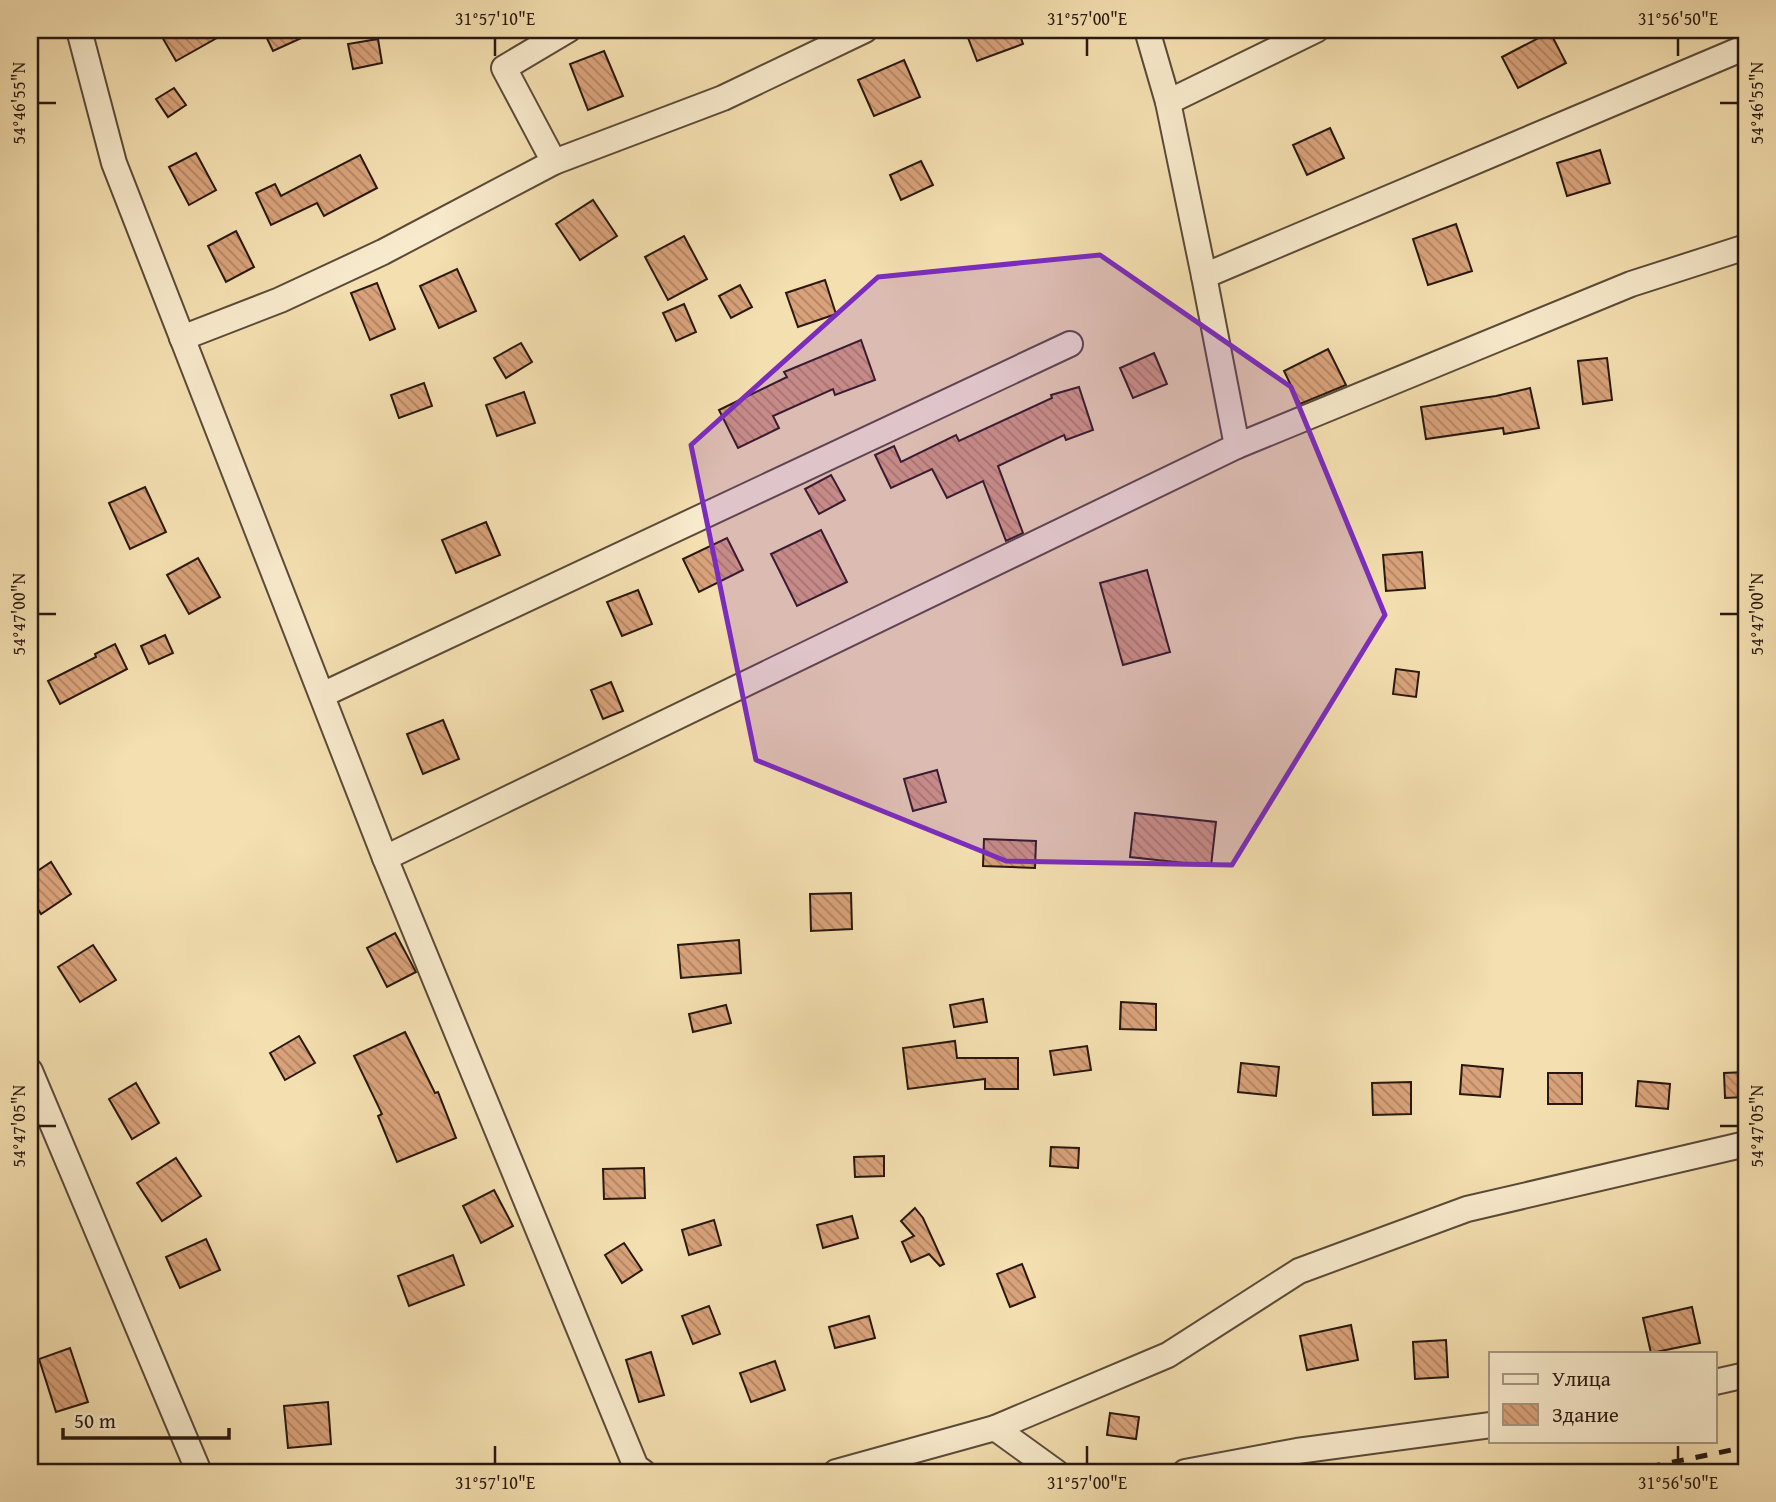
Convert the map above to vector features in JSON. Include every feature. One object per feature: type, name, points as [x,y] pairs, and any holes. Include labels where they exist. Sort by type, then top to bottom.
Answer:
[{"type":"street","points":[[79,30],[114,163],[182,338],[386,858],[636,1467],[643,1472]]},
{"type":"street","points":[[554,162],[504,68],[568,30]]},
{"type":"street","points":[[182,338],[280,300],[383,252],[554,162],[723,97],[865,30]]},
{"type":"street","points":[[1147,30],[1168,102],[1237,446]]},
{"type":"street","points":[[1168,102],[1316,30]]},
{"type":"street","points":[[1204,276],[1746,47]]},
{"type":"street","points":[[386,858],[1237,446],[1631,284],[1746,247]]},
{"type":"street","points":[[322,695],[1070,344]]},
{"type":"street","points":[[30,1071],[199,1472]]},
{"type":"street","points":[[836,1472],[995,1428],[1168,1355],[1299,1271],[1467,1209],[1746,1144]]},
{"type":"street","points":[[1716,1382],[1746,1375]]},
{"type":"street","points":[[1185,1472],[1297,1451],[1489,1425]]},
{"type":"street","points":[[995,1428],[1056,1472]]},
{"type":"highlighted area","points":[[1100,255],[1291,387],[1385,615],[1232,865],[1006,861],[756,760],[691,445],[878,277]]},
{"type":"building","points":[[158,30],[231,30],[176,61]]},
{"type":"building","points":[[263,30],[319,30],[273,51]]},
{"type":"building","points":[[965,30],[1018,30],[1023,44],[977,61]]},
{"type":"building","points":[[1550,32],[1566,63],[1518,88],[1502,57]]},
{"type":"building","points":[[378,39],[382,63],[353,69],[348,44]]},
{"type":"building","points":[[604,51],[623,96],[588,110],[570,64]]},
{"type":"building","points":[[904,60],[920,97],[874,116],[858,80]]},
{"type":"building","points":[[174,88],[186,105],[168,117],[156,99]]},
{"type":"building","points":[[1330,128],[1344,158],[1307,175],[1293,145]]},
{"type":"building","points":[[1600,150],[1610,183],[1567,196],[1557,163]]},
{"type":"building","points":[[196,153],[216,190],[189,205],[169,167]]},
{"type":"building","points":[[360,155],[377,188],[324,216],[317,203],[271,225],[256,193],[275,184],[281,196]]},
{"type":"building","points":[[921,161],[933,185],[901,200],[890,175]]},
{"type":"building","points":[[593,200],[617,236],[580,260],[556,224]]},
{"type":"building","points":[[1456,224],[1472,271],[1428,285],[1413,239]]},
{"type":"building","points":[[236,231],[254,267],[226,282],[208,246]]},
{"type":"building","points":[[684,236],[707,279],[668,300],[645,257]]},
{"type":"building","points":[[457,269],[476,311],[439,328],[420,286]]},
{"type":"building","points":[[825,280],[836,314],[798,327],[786,293]]},
{"type":"building","points":[[377,283],[395,329],[370,340],[351,293]]},
{"type":"building","points":[[740,285],[752,307],[731,318],[719,296]]},
{"type":"building","points":[[684,304],[696,332],[676,341],[663,313]]},
{"type":"building","points":[[861,340],[875,380],[835,395],[833,389],[773,416],[779,428],[738,448],[719,410],[787,377],[784,372]]},
{"type":"building","points":[[521,343],[532,362],[506,378],[494,358]]},
{"type":"building","points":[[1328,349],[1346,385],[1300,404],[1284,371]]},
{"type":"building","points":[[1154,353],[1167,384],[1133,398],[1120,368]]},
{"type":"building","points":[[1607,358],[1612,400],[1583,404],[1578,361]]},
{"type":"building","points":[[424,383],[432,406],[399,418],[391,395]]},
{"type":"building","points":[[1079,387],[1093,430],[1066,440],[1064,435],[998,466],[1023,533],[1006,541],[983,481],[947,498],[932,469],[891,488],[875,455],[894,446],[901,462],[956,435],[959,441],[1052,398],[1051,395]]},
{"type":"building","points":[[1530,388],[1539,428],[1504,434],[1503,428],[1426,439],[1421,407]]},
{"type":"building","points":[[524,392],[535,423],[497,436],[486,405]]},
{"type":"building","points":[[831,475],[845,500],[819,514],[805,489]]},
{"type":"building","points":[[145,487],[166,532],[130,549],[109,503]]},
{"type":"building","points":[[486,522],[500,555],[456,573],[442,540]]},
{"type":"building","points":[[821,530],[847,582],[797,606],[771,554]]},
{"type":"building","points":[[727,538],[743,570],[699,592],[683,559]]},
{"type":"building","points":[[1422,552],[1425,588],[1386,591],[1383,555]]},
{"type":"building","points":[[198,558],[220,597],[189,614],[167,575]]},
{"type":"building","points":[[1147,570],[1170,652],[1123,665],[1100,583]]},
{"type":"building","points":[[638,590],[652,624],[622,636],[607,602]]},
{"type":"building","points":[[165,635],[173,653],[149,664],[141,646]]},
{"type":"building","points":[[115,644],[127,669],[60,704],[48,681],[96,657],[95,654]]},
{"type":"building","points":[[1396,669],[1419,672],[1416,697],[1393,694]]},
{"type":"building","points":[[611,682],[623,711],[603,719],[591,690]]},
{"type":"building","points":[[443,720],[459,759],[423,774],[407,734]]},
{"type":"building","points":[[937,770],[946,802],[913,811],[904,779]]},
{"type":"building","points":[[1135,813],[1216,822],[1211,866],[1130,857]]},
{"type":"building","points":[[984,839],[1036,841],[1035,868],[983,866]]},
{"type":"building","points":[[51,862],[71,894],[41,914],[30,897],[30,876]]},
{"type":"building","points":[[851,893],[852,929],[811,931],[810,894]]},
{"type":"building","points":[[395,933],[416,972],[387,987],[367,948]]},
{"type":"building","points":[[739,940],[741,973],[681,978],[678,945]]},
{"type":"building","points":[[93,945],[116,980],[80,1002],[58,967]]},
{"type":"building","points":[[983,999],[987,1022],[954,1027],[950,1005]]},
{"type":"building","points":[[1121,1002],[1156,1004],[1156,1030],[1120,1029]]},
{"type":"building","points":[[726,1005],[731,1023],[693,1032],[689,1014]]},
{"type":"building","points":[[405,1032],[435,1093],[438,1092],[456,1138],[397,1162],[378,1116],[382,1114],[354,1056]]},
{"type":"building","points":[[299,1036],[315,1063],[285,1080],[270,1053]]},
{"type":"building","points":[[955,1041],[957,1058],[1018,1058],[1018,1089],[985,1089],[985,1079],[908,1089],[903,1048]]},
{"type":"building","points":[[1087,1046],[1091,1070],[1054,1075],[1050,1051]]},
{"type":"building","points":[[1241,1063],[1279,1067],[1276,1096],[1238,1092]]},
{"type":"building","points":[[1462,1065],[1503,1069],[1500,1097],[1460,1094]]},
{"type":"building","points":[[1746,1072],[1746,1097],[1725,1098],[1724,1073]]},
{"type":"building","points":[[1548,1073],[1582,1073],[1582,1104],[1548,1104]]},
{"type":"building","points":[[1638,1081],[1670,1084],[1668,1109],[1636,1106]]},
{"type":"building","points":[[1411,1082],[1411,1114],[1373,1115],[1372,1083]]},
{"type":"building","points":[[136,1083],[159,1123],[132,1139],[109,1099]]},
{"type":"building","points":[[1051,1147],[1079,1148],[1078,1168],[1050,1166]]},
{"type":"building","points":[[884,1156],[884,1176],[855,1177],[854,1157]]},
{"type":"building","points":[[176,1158],[201,1196],[162,1221],[137,1183]]},
{"type":"building","points":[[644,1168],[645,1198],[604,1199],[603,1169]]},
{"type":"building","points":[[494,1190],[513,1226],[481,1243],[463,1206]]},
{"type":"building","points":[[915,1208],[923,1218],[944,1264],[940,1266],[929,1254],[911,1262],[902,1242],[914,1236],[901,1221]]},
{"type":"building","points":[[852,1216],[858,1238],[823,1248],[817,1225]]},
{"type":"building","points":[[714,1220],[721,1245],[689,1255],[682,1230]]},
{"type":"building","points":[[206,1239],[220,1270],[180,1288],[166,1257]]},
{"type":"building","points":[[624,1243],[642,1270],[622,1283],[605,1255]]},
{"type":"building","points":[[453,1255],[464,1285],[409,1306],[398,1276]]},
{"type":"building","points":[[1022,1264],[1035,1297],[1010,1307],[997,1274]]},
{"type":"building","points":[[709,1306],[720,1334],[693,1344],[682,1316]]},
{"type":"building","points":[[1692,1307],[1700,1343],[1651,1352],[1643,1318]]},
{"type":"building","points":[[869,1316],[875,1338],[835,1348],[829,1327]]},
{"type":"building","points":[[1351,1325],[1358,1360],[1307,1370],[1300,1336]]},
{"type":"building","points":[[1446,1340],[1448,1377],[1415,1379],[1413,1342]]},
{"type":"building","points":[[70,1348],[88,1402],[56,1412],[39,1359]]},
{"type":"building","points":[[651,1352],[664,1395],[639,1402],[626,1360]]},
{"type":"building","points":[[775,1361],[785,1390],[751,1402],[740,1373]]},
{"type":"building","points":[[328,1402],[331,1444],[288,1448],[284,1406]]},
{"type":"building","points":[[1110,1413],[1139,1417],[1136,1439],[1107,1435]]},
{"type":"railway","points":[[1625,1472],[1746,1447]]},
{"type":"railway","points":[[1707,1472],[1746,1464]]}]
